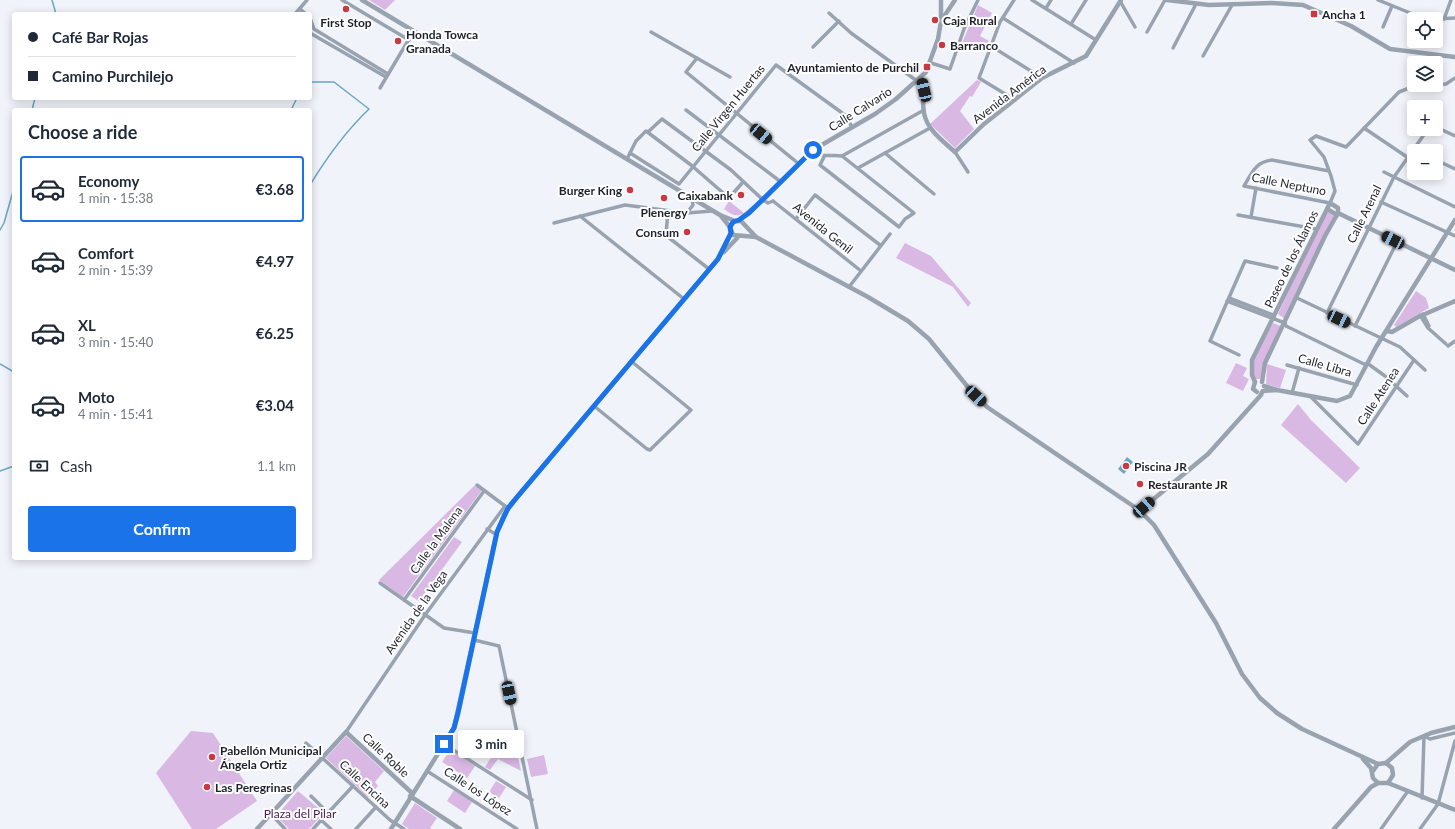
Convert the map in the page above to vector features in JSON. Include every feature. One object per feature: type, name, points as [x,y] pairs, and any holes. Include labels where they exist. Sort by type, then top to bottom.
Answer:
[{"type":"street","points":[[297,12],[307,0]]},
{"type":"street","points":[[342,0],[409,40]]},
{"type":"street","points":[[362,0],[720,215],[730,227],[731,233],[718,259]]},
{"type":"street","name":"Calle Calvario","points":[[730,227],[737,220],[749,213],[813,150],[875,114],[919,80],[928,71],[938,39],[941,21],[941,0]]},
{"type":"street","points":[[941,21],[954,0]]},
{"type":"street","points":[[931,63],[950,70],[964,29],[978,0]]},
{"type":"street","points":[[1014,0],[1002,18],[979,78],[1015,100]]},
{"type":"street","points":[[1032,0],[1096,40]]},
{"type":"street","points":[[1046,8],[1051,0]]},
{"type":"street","points":[[1071,24],[1086,0]]},
{"type":"street","points":[[1147,32],[1166,0],[1196,4],[1232,5],[1304,3],[1351,26],[1390,49],[1455,56]]},
{"type":"street","points":[[1378,0],[1408,12]]},
{"type":"street","points":[[1451,0],[1444,19],[1455,18]]},
{"type":"street","name":"Avenida América","points":[[955,152],[984,124],[1042,78],[1086,56],[1121,1],[1135,27]]},
{"type":"street","points":[[1173,48],[1196,4]]},
{"type":"street","points":[[1203,56],[1232,5]]},
{"type":"street","points":[[1383,27],[1392,6]]},
{"type":"street","points":[[300,9],[304,12]]},
{"type":"street","points":[[941,9],[948,11]]},
{"type":"street","points":[[829,13],[858,38],[919,80],[924,90],[924,110],[930,128],[955,152],[968,172]]},
{"type":"street","points":[[1002,18],[1074,63]]},
{"type":"street","points":[[813,47],[839,21]]},
{"type":"street","points":[[312,24],[314,29],[387,76]]},
{"type":"street","points":[[652,32],[730,78]]},
{"type":"street","points":[[312,33],[387,76]]},
{"type":"street","points":[[380,88],[412,34]]},
{"type":"street","points":[[991,46],[1042,78]]},
{"type":"street","points":[[697,58],[686,72],[799,164]]},
{"type":"street","name":"Calle Virgen Huertas","points":[[641,160],[679,184],[776,65],[845,115],[852,126]]},
{"type":"street","points":[[1443,84],[1455,78]]},
{"type":"street","points":[[1407,89],[1399,92],[1364,128],[1407,157]]},
{"type":"street","points":[[686,110],[781,182]]},
{"type":"street","points":[[842,156],[924,110]]},
{"type":"street","points":[[626,159],[636,141],[662,119],[705,151],[768,203],[773,201],[774,197],[770,193]]},
{"type":"street","points":[[858,168],[930,128]]},
{"type":"street","name":"Paseo de los Álamos","points":[[1338,214],[1325,236],[1265,363],[1262,389],[1253,388],[1255,382],[1252,375],[1252,360],[1274,318],[1335,191],[1324,157],[1310,140],[1316,136],[1346,147],[1364,128]]},
{"type":"street","points":[[1443,130],[1455,136]]},
{"type":"street","points":[[647,131],[693,167],[729,198],[743,182]]},
{"type":"street","points":[[813,150],[818,155],[824,156],[832,154],[842,156],[914,213],[899,227],[820,165],[824,156]]},
{"type":"street","points":[[630,153],[641,160],[638,166]]},
{"type":"street","points":[[885,153],[934,194]]},
{"type":"street","name":"Calle Arenal","points":[[1327,313],[1381,202],[1394,177],[1407,157]]},
{"type":"street","name":"Calle Neptuno","points":[[1329,171],[1272,160],[1262,161],[1257,165],[1244,186],[1330,203]]},
{"type":"street","points":[[1443,163],[1455,169]]},
{"type":"street","points":[[1384,172],[1455,206]]},
{"type":"street","points":[[1251,217],[1256,188]]},
{"type":"street","points":[[796,219],[816,195],[880,245]]},
{"type":"street","points":[[687,214],[693,206],[692,198]]},
{"type":"street","name":"Avenida Genil","points":[[773,201],[861,271]]},
{"type":"street","points":[[1381,202],[1455,236]]},
{"type":"street","points":[[1330,203],[1338,208],[1338,214]]},
{"type":"street","points":[[554,223],[625,205],[687,214],[714,211]]},
{"type":"street","points":[[1327,209],[1455,270]]},
{"type":"street","points":[[668,211],[666,234],[668,237],[709,269]]},
{"type":"street","name":"Calle Calvario","points":[[391,829],[411,794],[454,728],[474,640],[495,533],[506,507],[594,406],[709,269],[740,236],[746,226],[749,213]]},
{"type":"street","points":[[720,215],[737,220],[746,226],[756,237],[893,311],[920,331],[936,347],[976,396],[996,414],[1136,508]]},
{"type":"street","points":[[1238,215],[1316,229]]},
{"type":"street","points":[[580,216],[684,299]]},
{"type":"street","points":[[1262,389],[1277,390],[1341,401],[1350,396],[1357,385],[1366,364],[1455,220]]},
{"type":"street","points":[[731,233],[740,236],[756,237]]},
{"type":"street","points":[[849,287],[890,234]]},
{"type":"street","points":[[1355,326],[1397,242]]},
{"type":"street","points":[[1239,355],[1210,342],[1245,261],[1277,268]]},
{"type":"street","points":[[1297,298],[1400,347],[1425,370]]},
{"type":"street","points":[[1228,300],[1274,318]]},
{"type":"street","points":[[1387,331],[1392,332],[1422,315],[1455,301]]},
{"type":"street","points":[[1422,315],[1429,329],[1447,345],[1455,341]]},
{"type":"street","name":"Paseo de los Álamos","points":[[1274,318],[1285,323]]},
{"type":"street","points":[[1285,323],[1286,326],[1366,364],[1407,396]]},
{"type":"street","name":"Calle Atenea","points":[[1311,397],[1358,444],[1414,360]]},
{"type":"street","points":[[594,406],[650,450],[691,410],[631,362]]},
{"type":"street","name":"Calle Libra","points":[[1287,365],[1357,385]]},
{"type":"street","points":[[1292,393],[1299,368]]},
{"type":"street","points":[[1255,382],[1258,381],[1262,389]]},
{"type":"street","points":[[1136,508],[1140,506],[1144,507],[1208,454],[1257,399],[1262,389]]},
{"type":"street","points":[[477,485],[506,507]]},
{"type":"street","name":"Calle la Malena","points":[[404,600],[484,491]]},
{"type":"street","name":"Avenida de la Vega","points":[[346,732],[425,615],[487,529],[506,507]]},
{"type":"street","points":[[1144,507],[1146,509],[1144,515]]},
{"type":"street","points":[[1136,508],[1136,514],[1140,516],[1144,515],[1154,526],[1216,623],[1242,674],[1260,698],[1277,713],[1302,729],[1363,759],[1378,764],[1386,763],[1410,742],[1424,736],[1455,727]]},
{"type":"street","points":[[497,516],[503,517]]},
{"type":"street","points":[[487,529],[495,533]]},
{"type":"street","points":[[380,583],[444,628],[475,633]]},
{"type":"street","points":[[474,640],[499,646],[537,829]]},
{"type":"street","points":[[257,829],[346,732]]},
{"type":"street","name":"Calle Roble","points":[[346,732],[411,794],[460,829]]},
{"type":"street","points":[[1424,736],[1430,739],[1455,733]]},
{"type":"street","points":[[1422,798],[1424,736]]},
{"type":"street","points":[[1420,829],[1438,804],[1455,741]]},
{"type":"street","name":"Calle Encina","points":[[306,743],[394,823],[404,829]]},
{"type":"street","points":[[444,744],[532,800]]},
{"type":"street","points":[[1394,756],[1391,767],[1393,776],[1400,786]]},
{"type":"street","points":[[1363,759],[1373,771],[1374,779],[1371,787]]},
{"type":"street","points":[[1386,763],[1391,767]]},
{"type":"street","points":[[1373,771],[1378,764]]},
{"type":"street","name":"Calle los López","points":[[427,771],[517,829]]},
{"type":"street","points":[[1388,783],[1393,776]]},
{"type":"street","points":[[1374,779],[1378,783]]},
{"type":"street","points":[[1334,829],[1371,787],[1378,783],[1388,783],[1400,786],[1422,798],[1455,810]]},
{"type":"street","points":[[314,829],[353,786]]},
{"type":"street","points":[[1381,829],[1408,791]]},
{"type":"street","points":[[311,796],[328,813]]},
{"type":"street","points":[[356,829],[376,807]]},
{"type":"street","points":[[271,814],[285,829]]},
{"type":"street","points":[[321,820],[331,829]]},
{"type":"green space","points":[[369,0],[395,0],[385,10]]},
{"type":"green space","points":[[978,5],[992,13],[980,36],[989,41],[984,52],[962,43]]},
{"type":"green space","points":[[977,80],[981,82],[972,97],[970,96],[960,111],[974,129],[955,148],[930,124]]},
{"type":"green space","points":[[729,201],[744,213],[738,215],[731,214],[724,209]]},
{"type":"green space","points":[[1327,212],[1334,216],[1285,319],[1278,314],[1316,232]]},
{"type":"green space","points":[[905,243],[931,256],[971,303],[968,307],[953,287],[896,258]]},
{"type":"green space","points":[[1416,291],[1426,298],[1429,308],[1396,327],[1394,325]]},
{"type":"green space","points":[[1273,323],[1281,326],[1260,379],[1255,379],[1253,365],[1255,358]]},
{"type":"green space","points":[[1236,363],[1247,368],[1243,376],[1249,379],[1243,391],[1226,383]]},
{"type":"green space","points":[[1267,364],[1286,370],[1280,388],[1266,384]]},
{"type":"green space","points":[[1298,404],[1311,420],[1360,468],[1346,483],[1281,425]]},
{"type":"green space","points":[[475,485],[482,490],[403,597],[379,580]]},
{"type":"green space","points":[[454,537],[462,542],[419,601],[411,596]]},
{"type":"green space","name":"Las Peregrinas","points":[[191,731],[213,733],[257,801],[216,829],[192,829],[156,773]]},
{"type":"green space","points":[[513,732],[521,771],[498,759],[490,770],[485,767],[492,756],[477,747],[482,739]]},
{"type":"green space","points":[[346,736],[384,771],[375,782],[378,786],[368,797],[326,758]]},
{"type":"green space","points":[[450,750],[475,766],[467,778],[442,762]]},
{"type":"green space","points":[[544,755],[548,774],[531,777],[527,759]]},
{"type":"green space","points":[[496,781],[506,787],[499,798],[489,792]]},
{"type":"green space","points":[[454,790],[472,802],[465,813],[447,801]]},
{"type":"green space","name":"Plaza del Pilar","points":[[298,791],[324,813],[309,829],[289,829],[276,816]]},
{"type":"green space","points":[[415,803],[437,818],[430,828],[432,829],[409,829],[402,824]]},
{"type":"water","name":"Piscina JR","points":[[1127,457],[1133,462],[1124,474],[1118,469]]},
{"type":"waterway","points":[[52,0],[55,12]]},
{"type":"waterway","points":[[312,82],[334,82],[369,109],[337,145],[312,182]]},
{"type":"waterway","points":[[32,108],[34,100]]},
{"type":"waterway","points":[[292,108],[296,100]]},
{"type":"waterway","points":[[0,230],[4,223],[12,195]]},
{"type":"waterway","points":[[0,364],[12,371]]},
{"type":"waterway","points":[[0,471],[12,467]]},
{"type":"place","name":"First Stop","points":[[346,9]]},
{"type":"place","name":"Ancha 1","points":[[1314,14]]},
{"type":"place","name":"Caja Rural","points":[[935,20]]},
{"type":"place","name":"Honda Towca Granada","points":[[398,41]]},
{"type":"place","name":"Barranco","points":[[942,45]]},
{"type":"place","name":"Ayuntamiento de Purchil","points":[[927,67]]},
{"type":"place","name":"Burger King","points":[[630,190]]},
{"type":"place","name":"Caixabank","points":[[741,195]]},
{"type":"place","name":"Plenergy","points":[[664,198]]},
{"type":"place","name":"Consum","points":[[687,232]]},
{"type":"place","name":"Piscina JR","points":[[1126,466]]},
{"type":"place","name":"Restaurante JR","points":[[1140,484]]},
{"type":"place","name":"Pabellón Municipal Ángela Ortiz","points":[[212,757]]},
{"type":"place","name":"Las Peregrinas","points":[[207,787]]},
{"type":"route","points":[[444,744],[454,728],[497,532],[500,522],[508,508],[718,259],[731,233],[731,224],[749,213],[813,150]]}]
